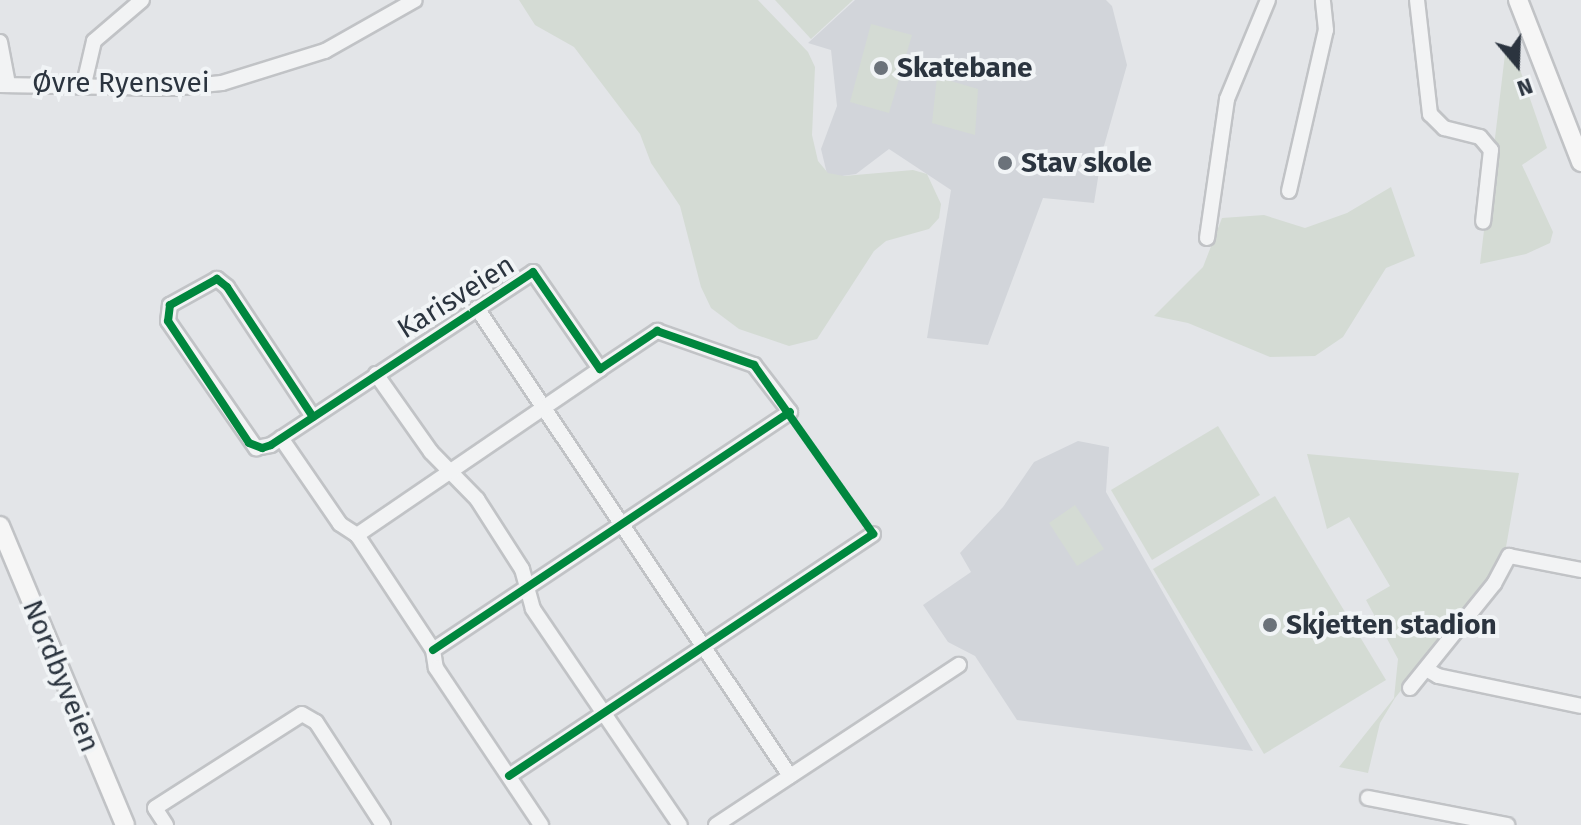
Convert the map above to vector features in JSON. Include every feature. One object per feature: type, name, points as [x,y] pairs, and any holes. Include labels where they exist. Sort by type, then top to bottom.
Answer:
[{"type":"main road","points":[[1518,0],[1581,162]]},
{"type":"main road","name":"Nordbyveien","points":[[0,526],[125,825]]},
{"type":"street","points":[[84,84],[94,41],[142,0]]},
{"type":"street","name":"Øvre Ryensvei","points":[[4,85],[84,84],[173,88],[258,75],[340,45],[415,0]]},
{"type":"street","points":[[1207,238],[1227,99],[1268,0]]},
{"type":"street","points":[[1289,191],[1326,30],[1323,0]]},
{"type":"street","points":[[1417,0],[1430,114],[1444,128],[1480,137],[1491,150],[1483,222]]},
{"type":"street","points":[[0,42],[4,85]]},
{"type":"street","name":"Karisveien","points":[[281,438],[533,272],[600,369]]},
{"type":"street","points":[[313,417],[227,287],[217,279],[170,305],[168,321],[249,443],[262,448],[281,438],[340,524],[357,535],[433,650],[436,668],[541,825]]},
{"type":"street","name":"Karisveien","points":[[477,308],[790,776]]},
{"type":"street","points":[[357,535],[657,331],[754,365],[790,412],[433,650]]},
{"type":"street","points":[[376,374],[449,473],[477,499],[522,569],[533,609],[680,825]]},
{"type":"street","points":[[509,776],[873,534]]},
{"type":"street","points":[[1410,688],[1509,556],[1581,570]]},
{"type":"street","points":[[726,822],[959,665]]},
{"type":"street","points":[[1426,669],[1438,676],[1581,706]]},
{"type":"street","points":[[166,825],[155,808],[302,714],[316,722],[383,825]]},
{"type":"street","points":[[1368,798],[1436,818],[1507,825]]},
{"type":"shaded area","points":[[519,0],[758,0],[808,52],[815,67],[812,135],[818,161],[828,173],[844,176],[913,170],[927,174],[941,204],[939,218],[929,229],[886,241],[874,251],[817,339],[789,346],[739,329],[711,308],[701,287],[680,206],[651,163],[640,134],[574,47],[535,25]]},
{"type":"shaded area","points":[[775,0],[853,0],[811,39]]},
{"type":"shaded area","name":"Stav skole","points":[[855,0],[1106,0],[1112,6],[1127,65],[1102,153],[1094,203],[1043,198],[988,345],[927,338],[951,190],[889,149],[856,174],[828,178],[821,149],[837,106],[831,50],[808,43]]},
{"type":"shaded area","name":"Skatebane","points":[[871,24],[912,35],[889,113],[850,102]]},
{"type":"shaded area","points":[[1505,54],[1515,55],[1547,148],[1522,165],[1553,232],[1550,243],[1526,254],[1480,264]]},
{"type":"shaded area","points":[[937,77],[978,89],[975,135],[932,123]]},
{"type":"shaded area","points":[[1391,187],[1415,256],[1386,268],[1343,337],[1315,356],[1270,357],[1188,323],[1154,316],[1203,267],[1222,218],[1264,215],[1305,228],[1347,213]]},
{"type":"shaded area","points":[[1218,426],[1260,495],[1152,560],[1111,490]]},
{"type":"shaded area","points":[[1078,441],[1109,447],[1106,492],[1253,751],[1017,720],[975,656],[948,642],[923,605],[971,572],[960,553],[1003,507],[1034,462]]},
{"type":"shaded area","points":[[1307,454],[1519,473],[1506,547],[1486,584],[1395,698],[1380,723],[1368,773],[1339,767],[1394,698],[1398,659],[1366,600],[1390,586],[1349,517],[1327,529]]},
{"type":"shaded area","name":"Skjetten stadion","points":[[1275,496],[1386,680],[1264,754],[1153,569]]},
{"type":"shaded area","points":[[1075,505],[1104,549],[1077,566],[1049,523]]},
{"type":"cycle path","points":[[313,417],[227,287],[217,279],[170,305],[168,321],[249,443],[262,448],[271,445],[533,272],[600,369],[657,331],[754,365],[873,534],[509,776]]},
{"type":"cycle path","points":[[433,650],[790,412]]},
{"type":"place","name":"Skatebane","points":[[881,68]]},
{"type":"place","name":"Stav skole","points":[[1005,163]]},
{"type":"place","name":"Skjetten stadion","points":[[1270,625]]}]
